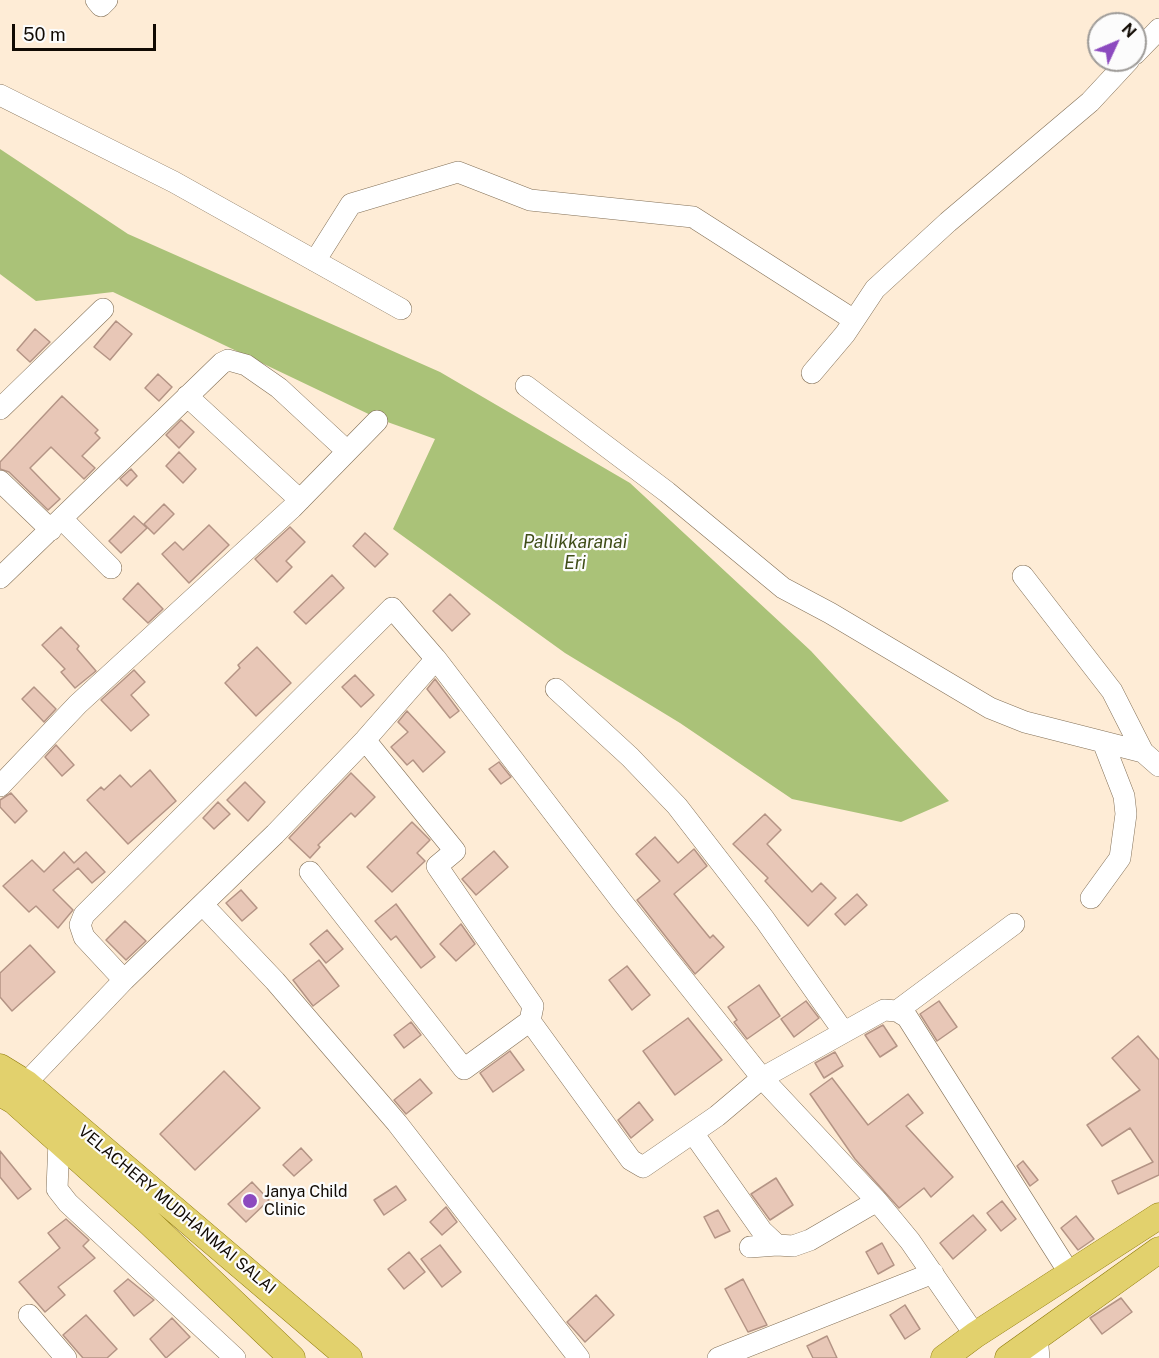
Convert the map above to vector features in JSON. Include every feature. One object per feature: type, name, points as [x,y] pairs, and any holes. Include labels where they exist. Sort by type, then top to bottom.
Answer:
[{"type":"main road","name":"VELACHERY MUDHANMAI SALAI","points":[[0,1067],[26,1083],[349,1358]]},
{"type":"main road","name":"VELACHERY MUDHANMAI SALAI","points":[[0,1093],[14,1101],[149,1222],[292,1358]]},
{"type":"main road","points":[[944,1358],[975,1335],[1159,1216]]},
{"type":"main road","points":[[1008,1358],[1038,1347],[1159,1250]]},
{"type":"street","points":[[96,0],[101,6],[107,0]]},
{"type":"street","points":[[1147,42],[1159,29]]},
{"type":"street","points":[[812,373],[854,320],[875,289],[948,222],[1090,102],[1119,72]]},
{"type":"street","points":[[0,95],[174,182],[401,309]]},
{"type":"street","points":[[315,261],[351,204],[458,172],[530,200],[693,217],[854,320]]},
{"type":"street","points":[[0,409],[103,309]]},
{"type":"street","points":[[0,578],[222,363],[237,361],[279,388],[347,452]]},
{"type":"street","points":[[526,386],[668,492],[783,588],[830,613],[990,708],[1025,722],[1143,752]]},
{"type":"street","points":[[187,396],[300,500]]},
{"type":"street","points":[[0,786],[78,704],[300,500],[377,421]]},
{"type":"street","points":[[0,481],[111,568]]},
{"type":"street","points":[[1023,576],[1112,691],[1143,752],[1159,766]]},
{"type":"street","points":[[124,980],[84,937],[80,925],[84,915],[392,608],[436,659],[622,902],[762,1078],[877,1201],[933,1274],[975,1335]]},
{"type":"street","points":[[26,1083],[124,980],[203,905],[365,740],[436,659]]},
{"type":"street","points":[[556,689],[630,757],[677,806],[765,920],[843,1031]]},
{"type":"street","points":[[310,872],[464,1069],[530,1021],[533,1006],[437,866],[455,851],[365,740]]},
{"type":"street","points":[[1091,898],[1120,858],[1126,813],[1124,796],[1103,742]]},
{"type":"street","points":[[203,905],[274,981],[397,1123],[579,1358]]},
{"type":"street","points":[[897,1011],[1014,924]]},
{"type":"street","points":[[530,1021],[631,1160],[643,1167],[693,1133],[762,1078],[884,1010],[897,1011],[907,1017],[1070,1274]]},
{"type":"street","points":[[693,1133],[762,1231],[777,1245]]},
{"type":"street","points":[[59,1141],[57,1189],[68,1203],[235,1358]]},
{"type":"street","points":[[750,1247],[793,1246],[810,1240],[877,1201]]},
{"type":"street","points":[[718,1358],[933,1274]]},
{"type":"street","points":[[29,1315],[54,1354]]},
{"type":"water","name":"Pallikkaranai Eri","points":[[0,149],[128,234],[440,372],[630,483],[811,651],[949,801],[901,822],[792,799],[680,723],[565,653],[393,529],[435,439],[379,419],[113,292],[36,301],[0,274]]},
{"type":"building","points":[[116,321],[132,334],[110,360],[94,347]]},
{"type":"building","points":[[35,329],[50,342],[30,362],[17,350]]},
{"type":"building","points":[[158,374],[172,387],[159,401],[145,388]]},
{"type":"building","points":[[62,396],[98,430],[95,433],[100,438],[82,456],[95,468],[84,479],[51,447],[30,468],[60,499],[48,510],[9,472],[0,469],[0,462]]},
{"type":"building","points":[[181,420],[194,432],[179,448],[166,435]]},
{"type":"building","points":[[179,452],[196,469],[183,483],[166,466]]},
{"type":"building","points":[[131,469],[137,476],[127,486],[120,479]]},
{"type":"building","points":[[164,504],[174,514],[154,534],[144,524]]},
{"type":"building","points":[[134,516],[147,528],[121,553],[109,541]]},
{"type":"building","points":[[209,525],[229,545],[189,583],[162,554],[175,542],[183,550]]},
{"type":"building","points":[[290,527],[305,542],[286,561],[292,567],[277,582],[255,559]]},
{"type":"building","points":[[365,533],[388,554],[375,567],[353,546]]},
{"type":"building","points":[[332,575],[344,588],[306,624],[294,612]]},
{"type":"building","points":[[138,583],[163,609],[148,623],[123,599]]},
{"type":"building","points":[[450,594],[470,614],[452,631],[433,611]]},
{"type":"building","points":[[61,627],[79,646],[77,649],[96,671],[75,688],[61,672],[65,669],[42,645]]},
{"type":"building","points":[[257,647],[291,683],[256,716],[225,683],[240,668],[238,665]]},
{"type":"building","points":[[134,670],[145,682],[131,695],[149,715],[131,731],[101,700]]},
{"type":"building","points":[[355,675],[374,695],[361,707],[342,687]]},
{"type":"building","points":[[435,679],[459,711],[450,718],[427,689]]},
{"type":"building","points":[[34,687],[56,709],[44,722],[22,699]]},
{"type":"building","points":[[407,711],[445,752],[423,772],[413,760],[407,765],[391,747],[408,732],[398,722]]},
{"type":"building","points":[[56,745],[74,765],[62,776],[45,757]]},
{"type":"building","points":[[499,762],[511,777],[501,784],[489,769]]},
{"type":"building","points":[[150,770],[176,801],[128,844],[87,800],[101,787],[104,790],[120,775],[131,787]]},
{"type":"building","points":[[351,773],[375,797],[355,817],[351,813],[318,845],[320,847],[310,858],[289,838]]},
{"type":"building","points":[[245,782],[265,802],[248,821],[227,800]]},
{"type":"building","points":[[11,793],[27,811],[15,823],[0,807],[0,800]]},
{"type":"building","points":[[218,802],[230,814],[214,829],[203,818]]},
{"type":"building","points":[[765,814],[781,830],[767,844],[812,892],[821,883],[836,898],[808,926],[765,881],[768,878],[733,844]]},
{"type":"building","points":[[412,822],[430,840],[417,853],[425,861],[392,892],[367,867]]},
{"type":"building","points":[[655,837],[678,863],[694,849],[707,866],[674,894],[710,938],[713,935],[724,947],[695,974],[637,900],[660,881],[636,854]]},
{"type":"building","points":[[494,851],[508,867],[476,895],[462,879]]},
{"type":"building","points":[[64,852],[74,863],[86,852],[105,872],[92,883],[78,868],[53,890],[73,910],[58,928],[36,906],[29,912],[3,886],[32,860],[44,872]]},
{"type":"building","points":[[241,890],[257,908],[242,921],[226,903]]},
{"type":"building","points":[[857,894],[867,905],[845,925],[835,914]]},
{"type":"building","points":[[396,904],[435,957],[421,968],[396,936],[391,940],[375,921]]},
{"type":"building","points":[[125,921],[146,941],[126,960],[106,940]]},
{"type":"building","points":[[461,924],[475,944],[456,961],[440,944]]},
{"type":"building","points":[[327,930],[343,949],[326,963],[310,944]]},
{"type":"building","points":[[30,945],[55,972],[12,1011],[0,997],[0,973]]},
{"type":"building","points":[[319,960],[339,986],[313,1006],[293,980]]},
{"type":"building","points":[[627,966],[650,995],[632,1010],[609,980]]},
{"type":"building","points":[[759,985],[780,1016],[747,1039],[734,1022],[737,1020],[728,1007]]},
{"type":"building","points":[[806,1001],[819,1018],[794,1037],[781,1019]]},
{"type":"building","points":[[939,1001],[957,1027],[937,1041],[920,1014]]},
{"type":"building","points":[[688,1018],[722,1060],[675,1095],[643,1051]]},
{"type":"building","points":[[411,1022],[421,1035],[404,1048],[394,1035]]},
{"type":"building","points":[[883,1025],[897,1046],[880,1057],[865,1035]]},
{"type":"building","points":[[1138,1036],[1159,1060],[1159,1175],[1118,1194],[1112,1181],[1153,1162],[1130,1128],[1102,1146],[1087,1125],[1140,1090],[1112,1058]]},
{"type":"building","points":[[510,1051],[524,1070],[493,1092],[480,1073]]},
{"type":"building","points":[[835,1052],[843,1066],[824,1078],[815,1063]]},
{"type":"building","points":[[224,1071],[260,1108],[195,1170],[160,1134]]},
{"type":"building","points":[[832,1078],[868,1125],[908,1094],[923,1113],[906,1126],[953,1177],[931,1197],[924,1188],[899,1208],[855,1159],[810,1094]]},
{"type":"building","points":[[420,1079],[432,1093],[406,1114],[394,1100]]},
{"type":"building","points":[[639,1102],[653,1120],[631,1138],[618,1120]]},
{"type":"building","points":[[301,1148],[312,1160],[294,1176],[283,1165]]},
{"type":"building","points":[[0,1151],[31,1189],[18,1199],[0,1177]]},
{"type":"building","points":[[1023,1161],[1038,1180],[1030,1186],[1017,1166]]},
{"type":"building","points":[[776,1178],[793,1205],[770,1220],[751,1194]]},
{"type":"building","points":[[252,1182],[269,1200],[246,1222],[228,1204]]},
{"type":"building","points":[[396,1186],[406,1200],[384,1215],[374,1200]]},
{"type":"building","points":[[1002,1201],[1016,1219],[1001,1231],[987,1213]]},
{"type":"building","points":[[446,1207],[457,1222],[442,1235],[430,1222]]},
{"type":"building","points":[[718,1210],[730,1231],[715,1238],[704,1217]]},
{"type":"building","points":[[973,1215],[986,1230],[953,1259],[940,1243]]},
{"type":"building","points":[[1076,1216],[1094,1239],[1078,1250],[1061,1228]]},
{"type":"building","points":[[66,1219],[89,1240],[83,1246],[95,1258],[58,1287],[65,1295],[45,1312],[19,1282],[60,1248],[48,1233]]},
{"type":"building","points":[[882,1243],[894,1265],[878,1274],[866,1252]]},
{"type":"building","points":[[440,1245],[461,1272],[442,1287],[421,1259]]},
{"type":"building","points":[[409,1252],[425,1272],[404,1289],[388,1269]]},
{"type":"building","points":[[128,1279],[154,1300],[134,1316],[114,1291]]},
{"type":"building","points":[[743,1279],[767,1325],[748,1332],[725,1289]]},
{"type":"building","points":[[596,1295],[614,1315],[585,1342],[567,1322]]},
{"type":"building","points":[[1121,1298],[1132,1312],[1102,1334],[1090,1318]]},
{"type":"building","points":[[905,1305],[920,1329],[905,1339],[890,1315]]},
{"type":"building","points":[[86,1315],[117,1349],[107,1358],[83,1358],[63,1335]]},
{"type":"building","points":[[172,1318],[190,1337],[166,1358],[150,1339]]},
{"type":"building","points":[[827,1336],[837,1358],[813,1358],[807,1346]]},
{"type":"place","name":"Janya Child Clinic","points":[[250,1201]]}]
